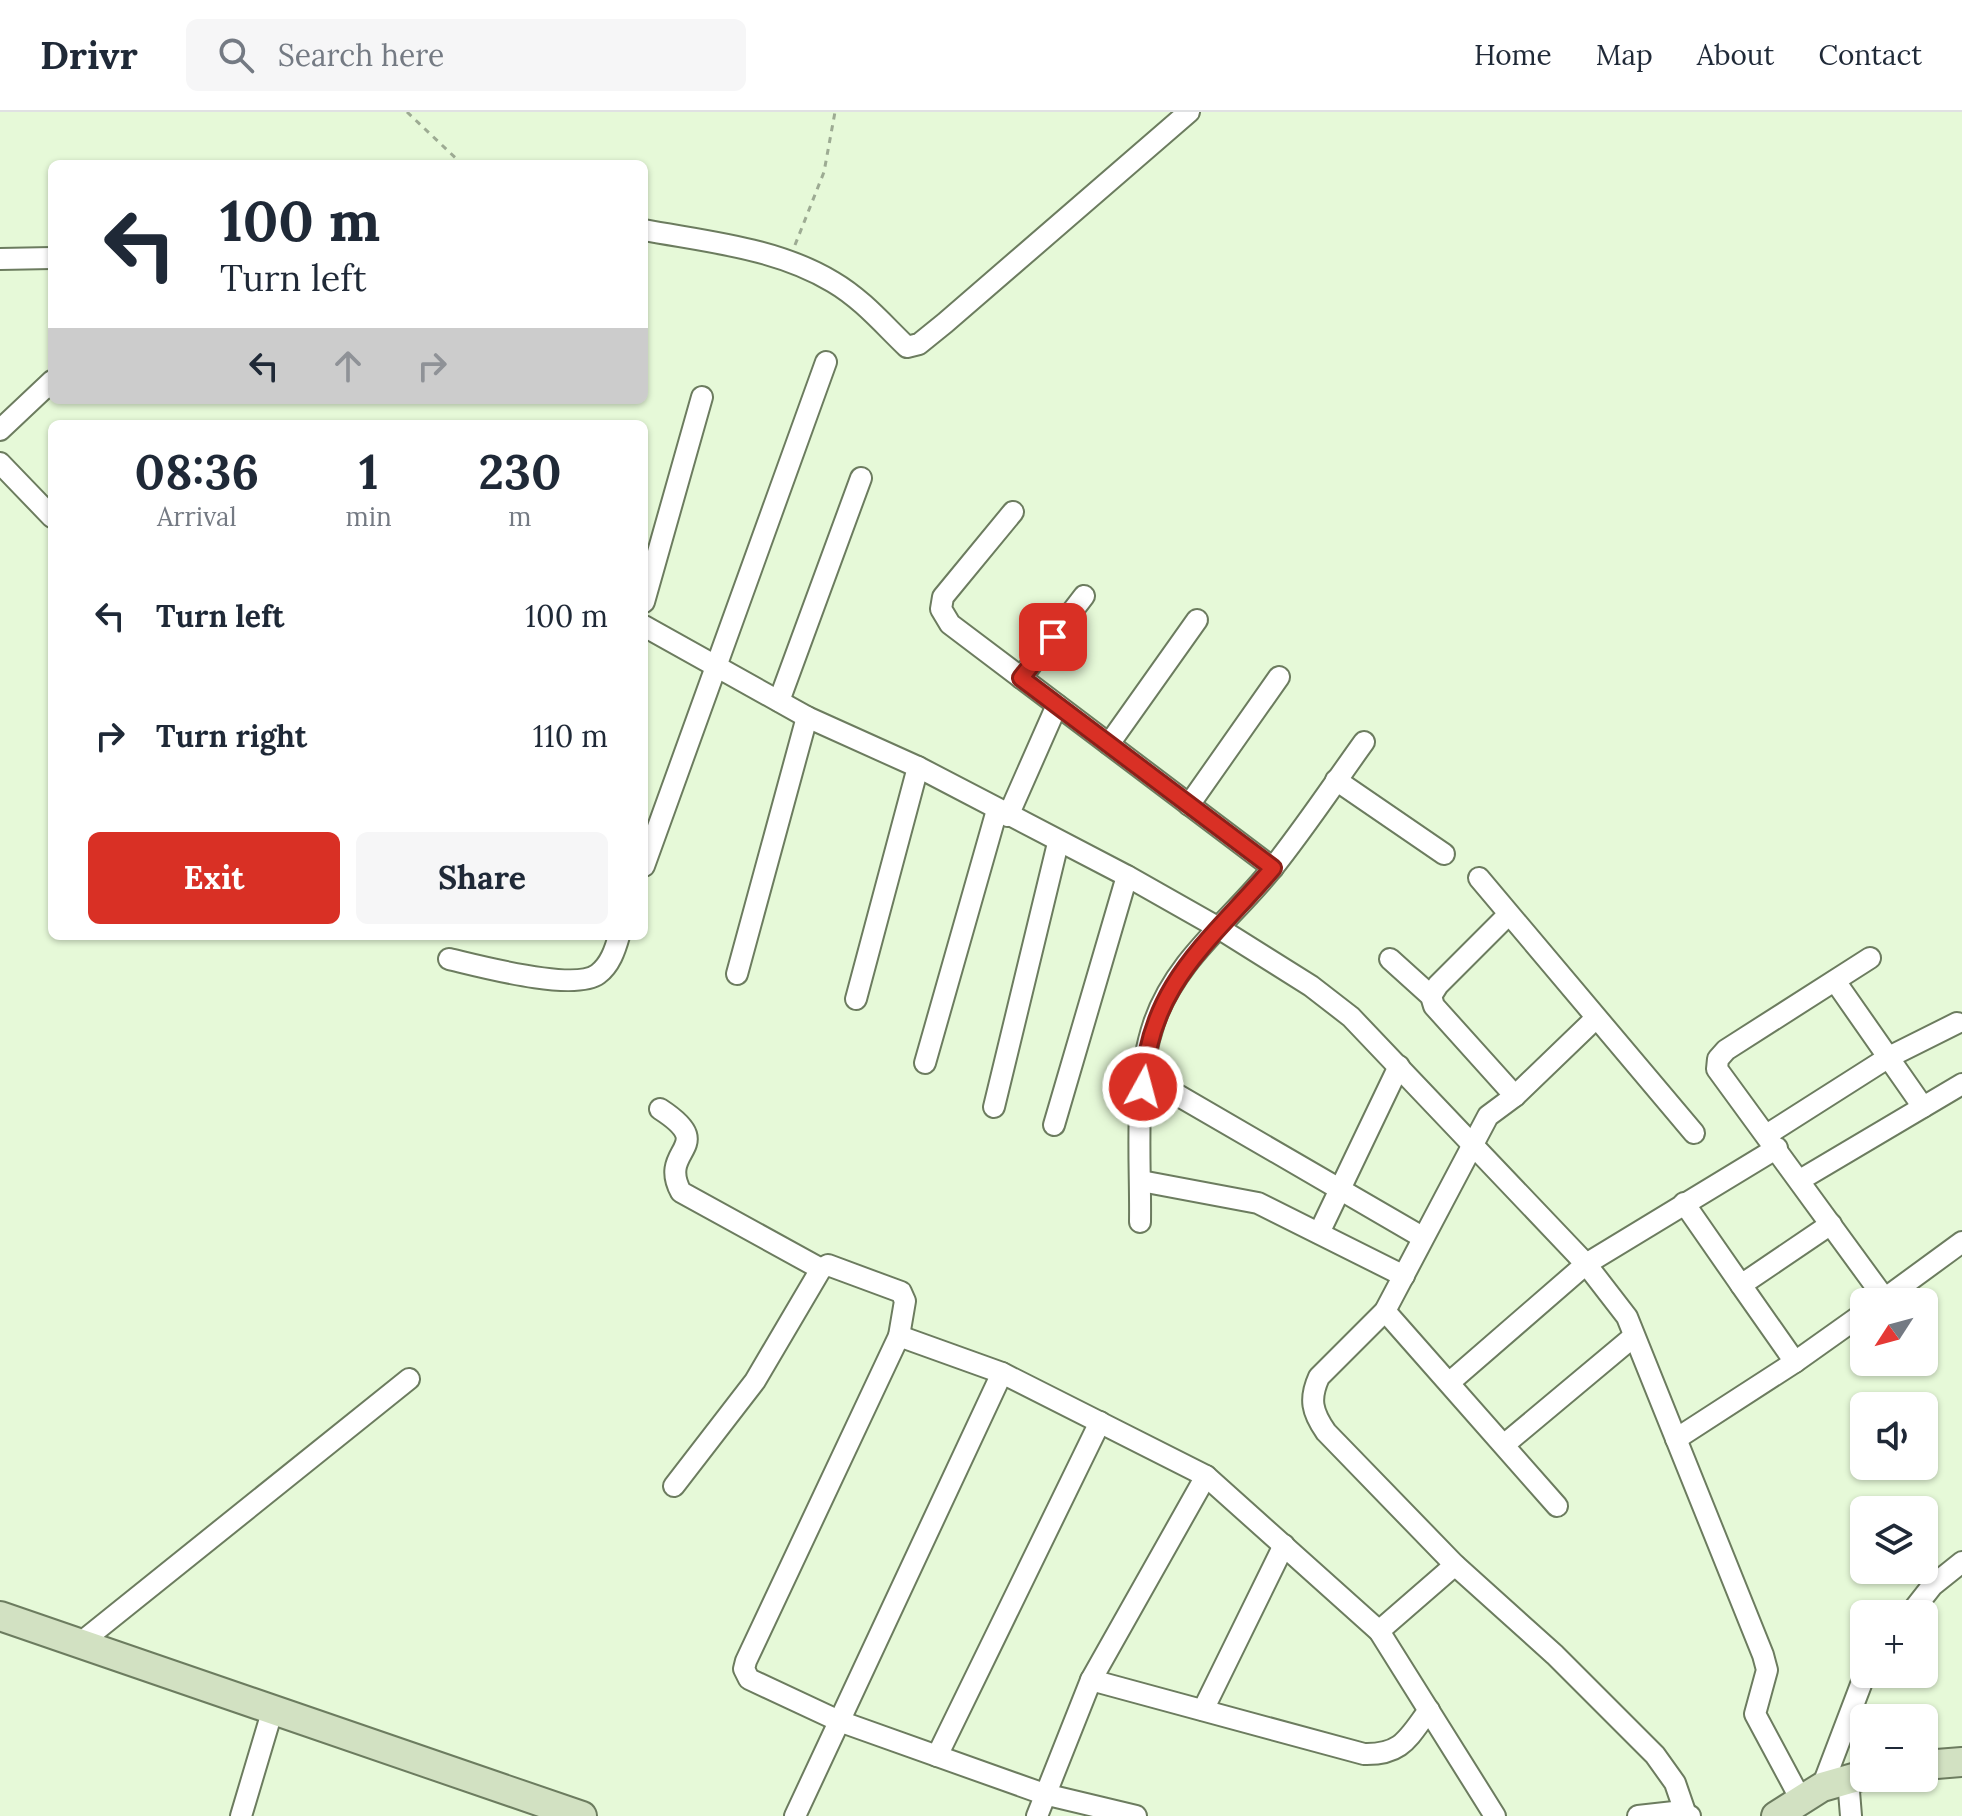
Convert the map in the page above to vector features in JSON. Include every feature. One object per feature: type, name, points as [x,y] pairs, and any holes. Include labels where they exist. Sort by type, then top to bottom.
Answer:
[{"type":"main road","points":[[0,1616],[534,1808],[582,1816]]},
{"type":"main road","points":[[1938,1764],[1962,1762]]},
{"type":"main road","points":[[1776,1816],[1825,1791]]},
{"type":"street","points":[[648,231],[752,249],[832,281],[871,310],[907,347],[919,344],[1189,112]]},
{"type":"street","points":[[0,259],[48,258]]},
{"type":"street","points":[[648,855],[826,362]]},
{"type":"street","points":[[0,430],[48,385]]},
{"type":"street","points":[[648,588],[702,397]]},
{"type":"street","points":[[0,463],[48,513]]},
{"type":"street","points":[[779,701],[861,478]]},
{"type":"street","points":[[1013,512],[943,597],[941,609],[950,624],[1273,868]]},
{"type":"street","points":[[1021,678],[1084,596]]},
{"type":"street","points":[[1109,744],[1197,620]]},
{"type":"street","points":[[648,628],[807,717],[918,767],[1058,843],[1127,876],[1217,927],[1341,1009],[1399,1066],[1586,1264],[1627,1317],[1763,1655],[1767,1670],[1755,1714],[1851,1816]]},
{"type":"street","points":[[1189,805],[1279,677]]},
{"type":"street","points":[[925,1063],[1003,813],[1057,705]]},
{"type":"street","points":[[737,974],[807,717]]},
{"type":"street","points":[[1140,1222],[1145,1061],[1154,1023],[1186,962],[1273,868],[1364,742]]},
{"type":"street","points":[[856,999],[918,767]]},
{"type":"street","points":[[1336,780],[1444,854]]},
{"type":"street","points":[[994,1107],[1058,843]]},
{"type":"street","points":[[1054,1125],[1127,876]]},
{"type":"street","points":[[1479,878],[1694,1133]]},
{"type":"street","points":[[1431,996],[1438,985],[1508,915]]},
{"type":"street","points":[[449,959],[529,977],[587,979],[599,973],[612,957],[618,940]]},
{"type":"street","points":[[1870,958],[1726,1050],[1718,1059],[1720,1074],[1772,1141],[1875,1288]]},
{"type":"street","points":[[1390,959],[1431,996],[1434,1006],[1515,1096]]},
{"type":"street","points":[[1835,981],[1923,1107]]},
{"type":"street","points":[[1596,1018],[1515,1096],[1488,1116],[1385,1311],[1319,1377],[1313,1389],[1312,1413],[1326,1432],[1455,1565],[1555,1655],[1655,1755],[1675,1783],[1687,1814],[1638,1816]]},
{"type":"street","points":[[1450,1382],[1586,1264],[1684,1203],[1889,1057],[1957,1023]]},
{"type":"street","points":[[1319,1233],[1399,1066]]},
{"type":"street","points":[[1800,1180],[1962,1084]]},
{"type":"street","points":[[1174,1093],[1422,1237]]},
{"type":"street","points":[[660,1109],[684,1125],[688,1135],[674,1170],[681,1192],[821,1269]]},
{"type":"street","points":[[1141,1181],[1258,1203],[1404,1276]]},
{"type":"street","points":[[1684,1203],[1795,1362]]},
{"type":"street","points":[[1741,1285],[1831,1224]]},
{"type":"street","points":[[1899,1288],[1962,1242]]},
{"type":"street","points":[[674,1486],[755,1381],[821,1269],[828,1265],[901,1292],[905,1301],[899,1336],[744,1669],[755,1684],[839,1721],[1044,1794],[1136,1816]]},
{"type":"street","points":[[1385,1311],[1557,1506]]},
{"type":"street","points":[[1676,1439],[1850,1323]]},
{"type":"street","points":[[899,1336],[1002,1373],[1206,1476],[1379,1631],[1495,1816]]},
{"type":"street","points":[[1505,1444],[1633,1337]]},
{"type":"street","points":[[795,1816],[1002,1373]]},
{"type":"street","points":[[79,1644],[409,1379]]},
{"type":"street","points":[[937,1756],[1100,1422]]},
{"type":"street","points":[[1037,1816],[1091,1680],[1206,1476]]},
{"type":"street","points":[[1203,1710],[1284,1545]]},
{"type":"street","points":[[1921,1600],[1932,1586],[1962,1562]]},
{"type":"street","points":[[1379,1631],[1455,1565]]},
{"type":"street","points":[[1091,1680],[1364,1754],[1384,1754],[1406,1742],[1429,1710]]},
{"type":"street","points":[[1825,1791],[1860,1688]]},
{"type":"street","points":[[241,1816],[272,1712]]},
{"type":"path","points":[[407,112],[458,160]]},
{"type":"path","points":[[788,263],[824,172],[835,112]]},
{"type":"route","points":[[1053,637],[1021,678],[1273,868],[1239,908],[1205,939],[1186,962],[1166,995],[1154,1023],[1145,1061],[1143,1087]]}]
